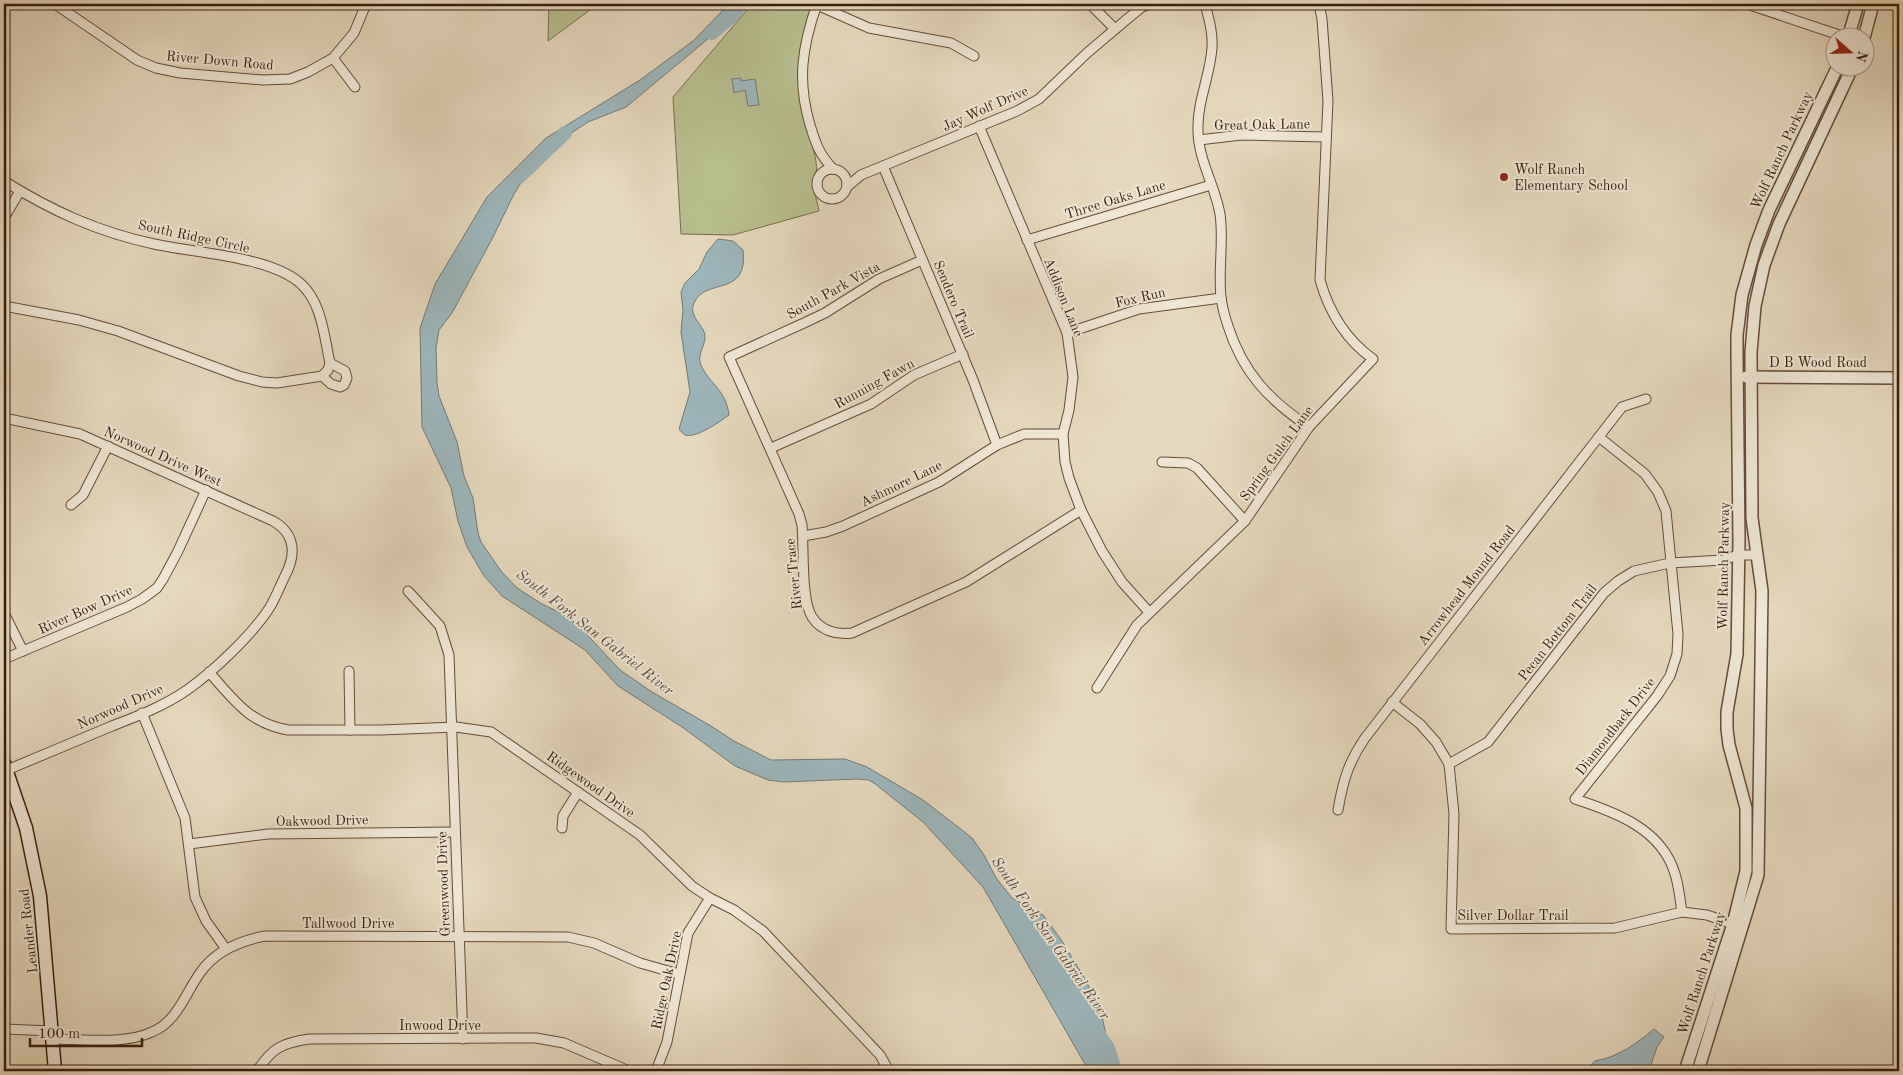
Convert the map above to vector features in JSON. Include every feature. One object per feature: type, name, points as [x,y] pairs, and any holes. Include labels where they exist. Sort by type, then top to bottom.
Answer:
[{"type":"main road","name":"Leander Road","points":[[5,766],[26,828],[40,896],[55,1071]]},
{"type":"street","name":"River Down Road","points":[[55,4],[137,60],[164,70],[263,80],[290,79],[308,72],[332,58],[354,33],[366,4]]},
{"type":"street","points":[[821,156],[821,175],[817,184],[818,188],[820,193],[827,199],[836,200],[840,198],[848,186],[844,175],[833,169],[821,156],[817,148],[805,109],[802,90],[806,44],[817,4],[869,28],[951,43],[974,56]]},
{"type":"street","points":[[1090,4],[1115,29]]},
{"type":"street","name":"Jay Wolf Drive","points":[[848,186],[861,175],[1017,111],[1039,99],[1115,29],[1142,7],[1150,4]]},
{"type":"street","points":[[1205,4],[1212,32],[1212,50],[1199,109],[1199,140],[1204,167],[1220,213],[1222,230],[1221,298],[1238,352],[1255,382],[1284,411],[1309,427]]},
{"type":"street","name":"Spring Gulch Lane","points":[[1097,688],[1127,638],[1149,612],[1245,520],[1309,427],[1373,359],[1361,350],[1335,319],[1325,299],[1320,280],[1328,101],[1322,19],[1319,4]]},
{"type":"street","points":[[1747,4],[1826,31]]},
{"type":"street","points":[[1851,28],[1858,4]]},
{"type":"street","points":[[1867,28],[1873,4]]},
{"type":"street","points":[[332,58],[355,87]]},
{"type":"street","name":"Wolf Ranch Parkway","points":[[1698,1071],[1738,925],[1746,863],[1745,802],[1729,745],[1727,729],[1727,712],[1737,654],[1738,335],[1740,306],[1756,246],[1769,210],[1831,78]]},
{"type":"street","name":"Wolf Ranch Parkway","points":[[1685,1071],[1738,925],[1756,884],[1758,867],[1762,591],[1752,518],[1752,344],[1754,313],[1768,251],[1785,210],[1847,78]]},
{"type":"street","name":"Addison Lane","points":[[979,126],[1067,333],[1073,377],[1069,410],[1063,434],[1064,462],[1081,510],[1102,551],[1122,582],[1149,612]]},
{"type":"street","name":"Great Oak Lane","points":[[1199,140],[1241,135],[1326,137]]},
{"type":"street","name":"Sendero Trail","points":[[883,166],[963,354],[997,445]]},
{"type":"street","points":[[821,175],[833,169]]},
{"type":"street","name":"Jay Wolf Drive","points":[[844,175],[861,175]]},
{"type":"street","name":"South Ridge Circle","points":[[4,181],[65,215],[94,227],[153,244],[230,257],[266,266],[291,277],[300,284],[314,301],[330,363]]},
{"type":"street","name":"Three Oaks Lane","points":[[1026,240],[1211,185]]},
{"type":"street","points":[[4,218],[20,191]]},
{"type":"street","name":"South Park Vista","points":[[729,357],[804,323],[879,279],[922,260]]},
{"type":"street","name":"Fox Run","points":[[1067,333],[1138,309],[1221,298]]},
{"type":"street","points":[[4,306],[79,320],[118,330],[250,379],[277,382],[322,376],[328,370],[330,363],[345,371],[347,378],[344,385],[340,388],[322,376]]},
{"type":"street","name":"Running Fawn","points":[[770,448],[870,404],[914,375],[963,354]]},
{"type":"street","name":"River Trace","points":[[729,357],[799,514],[803,536],[806,592],[810,614],[821,627],[834,633],[852,633],[966,582],[1081,510]]},
{"type":"street","name":"D B Wood Road","points":[[1738,377],[1899,378]]},
{"type":"street","name":"Arrowhead Mound Road","points":[[1338,810],[1346,774],[1353,755],[1392,702],[1622,407],[1646,399]]},
{"type":"street","name":"Norwood Drive West","points":[[4,418],[80,434],[206,490],[279,524],[287,532],[293,548]]},
{"type":"street","name":"Ashmore Lane","points":[[803,536],[826,532],[843,526],[939,482],[997,445],[1024,434],[1063,434]]},
{"type":"street","name":"Diamondback Drive","points":[[1598,437],[1645,474],[1658,492],[1666,511],[1678,634],[1677,654],[1670,676],[1657,696],[1575,799],[1606,809],[1643,828],[1664,851],[1675,874],[1682,912]]},
{"type":"street","points":[[72,505],[83,495],[108,446]]},
{"type":"street","points":[[1162,462],[1188,463],[1196,468],[1245,520]]},
{"type":"street","name":"River Bow Drive","points":[[4,659],[127,607],[157,588],[178,551],[206,490]]},
{"type":"street","name":"Norwood Drive","points":[[5,766],[157,708],[187,690],[244,639],[270,607],[289,570],[293,548]]},
{"type":"street","name":"Pecan Bottom Trail","points":[[1449,764],[1488,742],[1604,592],[1618,581],[1634,571],[1670,563],[1723,560],[1738,554],[1757,555]]},
{"type":"street","name":"Greenwood Drive","points":[[408,591],[440,626],[449,655],[463,1039]]},
{"type":"street","points":[[4,613],[23,651]]},
{"type":"street","points":[[349,671],[350,730]]},
{"type":"street","name":"Ridgewood Drive","points":[[209,672],[246,713],[274,728],[288,730],[350,730],[452,727],[491,732],[640,836],[692,886],[734,910],[763,931],[880,1055],[889,1071]]},
{"type":"street","name":"Silver Dollar Trail","points":[[1392,702],[1420,724],[1436,742],[1449,764],[1454,814],[1451,929],[1615,928],[1682,912],[1707,915],[1738,925]]},
{"type":"street","points":[[142,714],[187,825],[195,897],[206,921],[226,949]]},
{"type":"street","points":[[562,828],[563,816],[578,792]]},
{"type":"street","name":"Oakwood Drive","points":[[189,844],[268,834],[455,832]]},
{"type":"street","name":"Ridge Oak Drive","points":[[656,1071],[667,1042],[688,933],[710,898]]},
{"type":"street","name":"Tallwood Drive","points":[[4,1029],[52,1035],[130,1039],[154,1032],[172,1018],[200,972],[214,958],[239,942],[275,936],[539,936],[581,939],[640,963],[680,974]]},
{"type":"street","name":"Inwood Drive","points":[[257,1071],[272,1051],[284,1044],[309,1039],[536,1038],[553,1040],[577,1048],[629,1071]]},
{"type":"green space","points":[[549,4],[598,4],[548,41]]},
{"type":"green space","points":[[752,4],[812,4],[800,51],[798,75],[801,107],[816,162],[814,188],[819,211],[733,235],[681,234],[673,97]]},
{"type":"water","points":[[729,4],[742,4],[709,38],[626,107],[588,122],[547,149],[534,162],[514,194],[452,313],[439,330],[436,348],[439,396],[457,442],[464,476],[473,498],[481,542],[501,571],[517,588],[542,604],[565,615],[578,625],[620,670],[652,692],[734,741],[771,760],[845,759],[867,767],[923,800],[972,838],[984,855],[996,878],[1012,898],[1043,915],[1062,941],[1085,979],[1101,1012],[1105,1030],[1106,1051],[1119,1071],[1089,1071],[983,887],[923,822],[874,783],[868,780],[857,779],[784,782],[768,780],[735,766],[682,727],[618,686],[585,650],[502,596],[484,576],[467,547],[458,521],[451,488],[422,427],[420,328],[435,284],[487,197],[546,138],[640,80],[693,41]]},
{"type":"water","points":[[741,78],[741,81],[755,79],[759,105],[748,106],[745,90],[734,93],[732,79]]},
{"type":"water","points":[[718,239],[733,241],[743,250],[743,265],[739,275],[733,281],[707,290],[700,295],[694,303],[693,312],[705,335],[700,362],[724,398],[729,415],[701,432],[689,436],[679,429],[690,392],[681,332],[683,310],[681,292],[685,283],[699,269],[707,252]]},
{"type":"water","points":[[1654,1029],[1664,1037],[1657,1047],[1649,1071],[1590,1071],[1590,1066],[1595,1061],[1611,1057],[1626,1049]]},
{"type":"waterway","name":"South Fork San Gabriel River","points":[[712,33],[731,17],[741,4]]},
{"type":"waterway","name":"South Fork San Gabriel River","points":[[519,177],[565,133]]},
{"type":"waterway","name":"South Fork San Gabriel River","points":[[1095,1029],[1108,1048],[1115,1071]]},
{"type":"place","name":"Wolf Ranch Elementary School","points":[[1504,177]]}]
